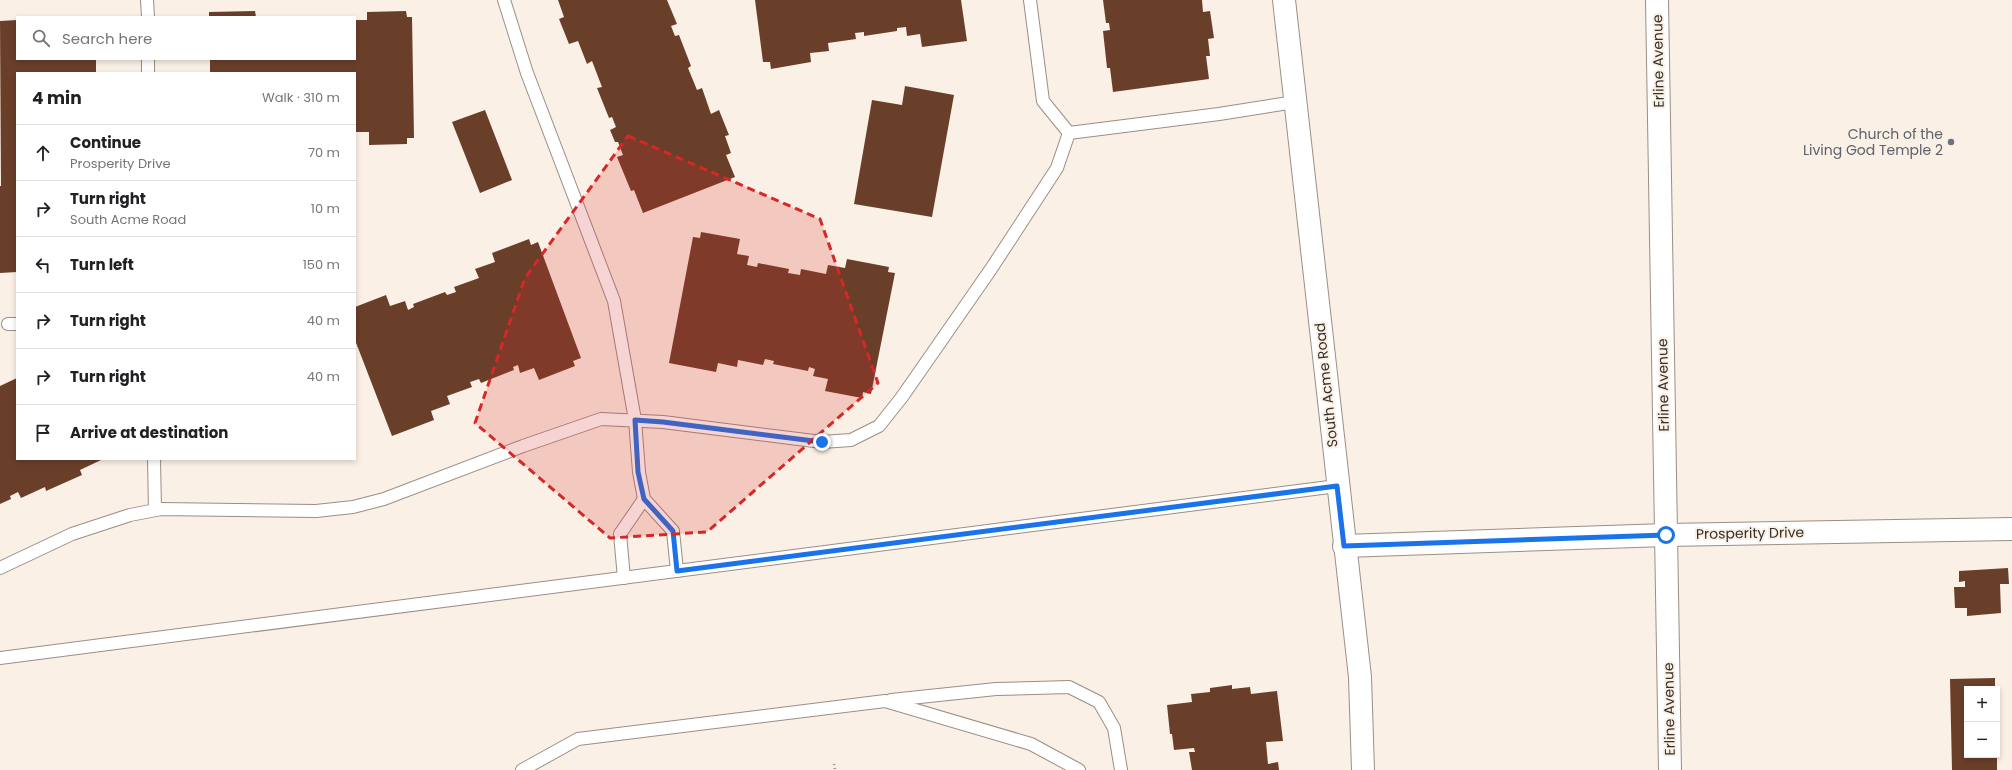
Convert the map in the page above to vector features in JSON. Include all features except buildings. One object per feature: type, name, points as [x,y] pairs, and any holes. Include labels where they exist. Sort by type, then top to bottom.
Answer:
[{"type":"street","name":"South Acme Road","points":[[1284,0],[1337,486],[1360,677],[1363,770]]},
{"type":"street","name":"Erline Avenue","points":[[1657,0],[1670,770]]},
{"type":"street","name":"Prosperity Drive","points":[[1344,546],[1666,535],[2012,529]]},
{"type":"lane","points":[[147,0],[148,16]]},
{"type":"lane","points":[[504,0],[527,74],[614,301],[635,420],[638,472],[644,499],[673,531],[677,571]]},
{"type":"lane","points":[[1030,0],[1043,101],[1069,133]]},
{"type":"lane","points":[[148,60],[148,72]]},
{"type":"lane","points":[[1069,133],[1219,114],[1295,102]]},
{"type":"lane","points":[[0,568],[72,534],[130,514],[155,510],[316,511],[354,508],[384,499],[523,446],[601,419],[663,422],[822,442],[851,440],[879,426],[911,384],[1057,168],[1069,133]]},
{"type":"lane","points":[[154,460],[155,510]]},
{"type":"lane","points":[[0,658],[1337,486]]},
{"type":"lane","points":[[624,578],[620,534],[644,499]]},
{"type":"lane","points":[[522,770],[578,739],[885,701],[996,689],[1069,688],[1100,702],[1114,728],[1121,770]]},
{"type":"lane","points":[[885,701],[1032,744],[1078,770]]},
{"type":"path","points":[[834,764],[835,770]]},
{"type":"highlighted area","points":[[628,136],[820,219],[878,383],[707,532],[610,538],[475,423],[525,278]]},
{"type":"place","name":"Church of the Living God Temple 2","points":[[1951,142]]},
{"type":"route","points":[[822,442],[663,422],[635,420],[638,472],[644,499],[673,531],[677,571],[1337,486],[1344,546],[1666,535]]}]
